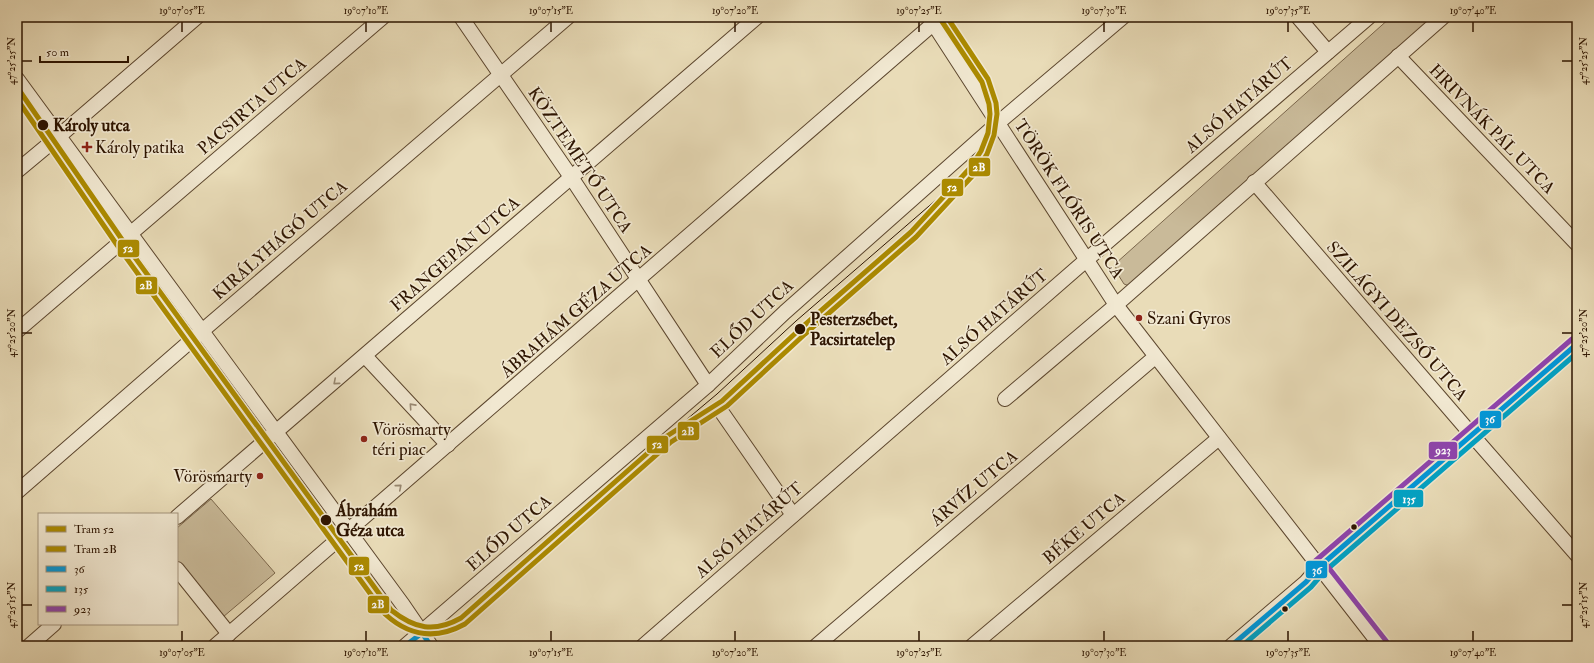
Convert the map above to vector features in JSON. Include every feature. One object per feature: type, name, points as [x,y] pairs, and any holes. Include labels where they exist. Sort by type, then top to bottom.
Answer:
[{"type":"street","points":[[17,171],[197,17]]},
{"type":"street","name":"PACSIRTA UTCA","points":[[17,332],[383,17]]},
{"type":"street","name":"KÖZTEMETŐ UTCA","points":[[461,17],[571,177],[708,385]]},
{"type":"street","name":"KIRÁLYHÁGÓ UTCA","points":[[17,492],[202,330],[568,17]]},
{"type":"street","name":"FRANGEPÁN UTCA","points":[[178,517],[757,17]]},
{"type":"street","name":"ELŐD UTCA","points":[[405,646],[422,633],[708,385],[785,312],[998,123],[1123,17]]},
{"type":"street","points":[[1298,17],[1328,52]]},
{"type":"street","name":"ALSÓ HATÁRÚT","points":[[643,646],[1369,17]]},
{"type":"street","points":[[1005,399],[1114,302],[1443,17]]},
{"type":"street","name":"TÖRÖK FLÓRIS UTCA","points":[[934,19],[998,123],[1088,259],[1114,302],[1155,357],[1381,646]]},
{"type":"street","name":"ÁBRAHÁM GÉZA UTCA","points":[[215,646],[638,280],[934,19]]},
{"type":"street","name":"HRIVNÁK PÁL UTCA","points":[[1398,56],[1577,244]]},
{"type":"street","points":[[17,79],[403,605],[431,646]]},
{"type":"street","name":"SZILÁGYI DEZSŐ UTCA","points":[[1254,182],[1472,435],[1577,554]]},
{"type":"street","points":[[1231,646],[1306,582],[1319,567],[1577,344]]},
{"type":"street","points":[[365,356],[448,445]]},
{"type":"street","name":"ÁRVÍZ UTCA","points":[[816,646],[1155,357]]},
{"type":"street","points":[[723,414],[793,516]]},
{"type":"street","name":"BÉKE UTCA","points":[[972,646],[1219,438]]},
{"type":"street","points":[[178,570],[229,634]]},
{"type":"street","points":[[29,646],[53,625]]},
{"type":"shaded area","points":[[1391,17],[1439,17],[1132,287],[1124,284],[1117,273],[1115,264]]},
{"type":"shaded area","points":[[211,499],[275,573],[223,617],[178,565],[178,527]]},
{"type":"tram line","name":"52","points":[[17,87],[123,241],[391,610],[417,625],[433,627],[442,626],[461,618],[667,436],[722,401],[800,329],[911,232],[971,167],[981,151],[988,133],[990,114],[989,104],[982,82],[939,17]]},
{"type":"tram line","name":"2B","points":[[17,99],[117,245],[385,614],[404,628],[424,634],[434,634],[454,629],[465,624],[671,442],[727,406],[805,334],[916,237],[977,171],[987,154],[994,135],[997,114],[996,103],[988,79],[947,17]]},
{"type":"tram line","points":[[667,436],[717,394],[796,321],[958,181]]},
{"type":"transit line","name":"923","points":[[1314,562],[1572,339]]},
{"type":"transit line","name":"36","points":[[1231,646],[1306,582],[1319,567],[1577,344]]},
{"type":"transit line","name":"135","points":[[1242,646],[1311,587],[1324,572],[1577,353]]},
{"type":"transit line","name":"923","points":[[1325,563],[1387,642]]},
{"type":"transit line","name":"36","points":[[405,646],[422,633],[431,646]]},
{"type":"place","name":"Károly utca","points":[[43,125]]},
{"type":"place","name":"Károly patika","points":[[87,147]]},
{"type":"place","name":"Szani Gyros","points":[[1139,318]]},
{"type":"place","name":"Pesterzsébet, Pacsirtatelep","points":[[800,329]]},
{"type":"place","name":"Vörösmarty téri piac","points":[[364,439]]},
{"type":"place","name":"Vörösmarty","points":[[260,476]]},
{"type":"place","name":"Ábrahám Géza utca","points":[[326,520]]}]
